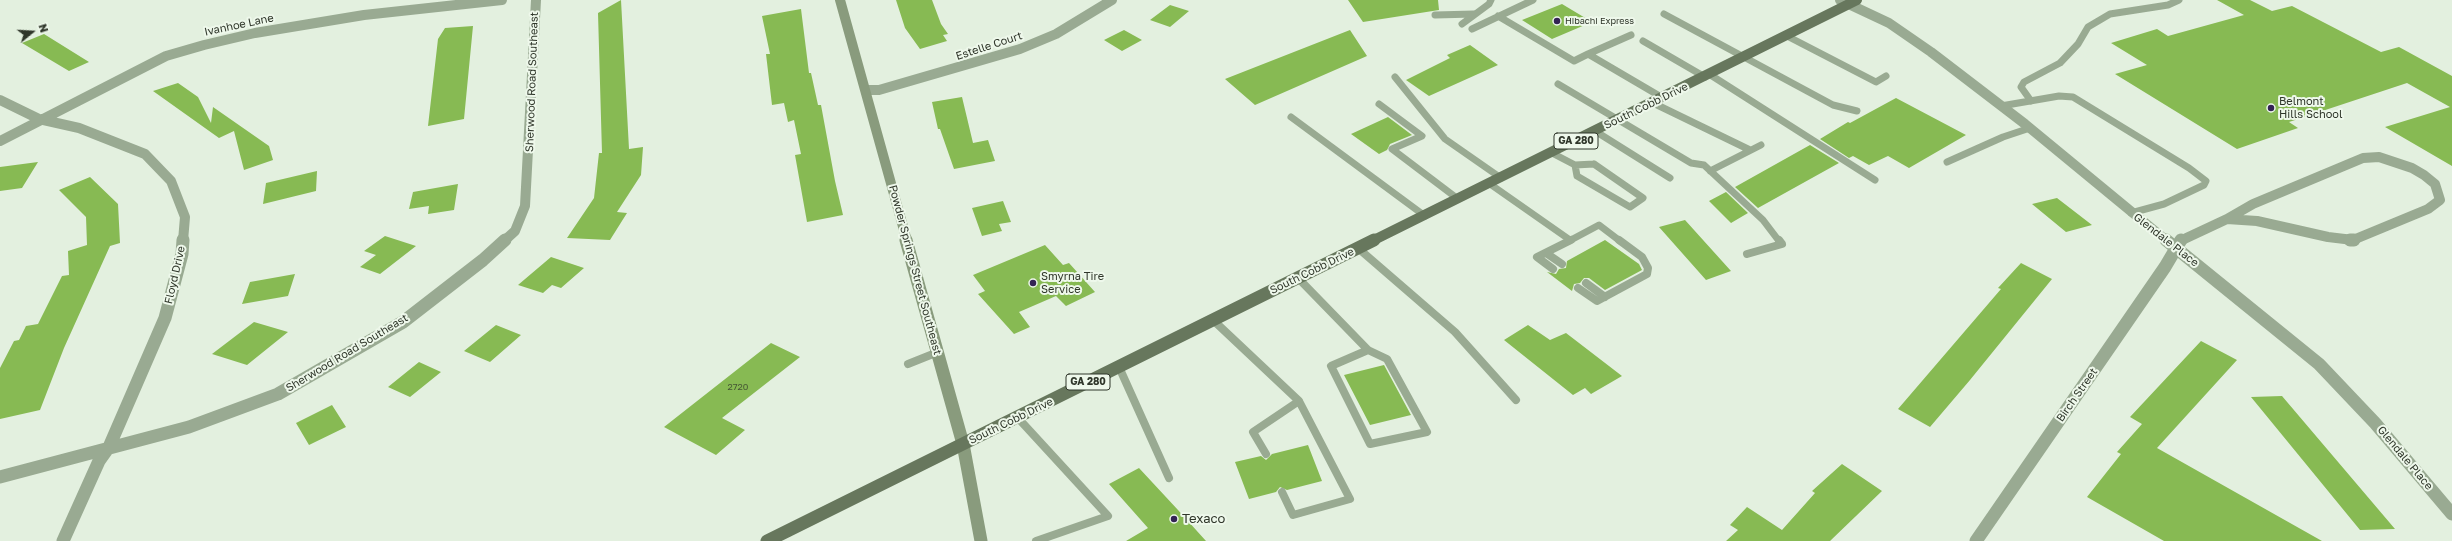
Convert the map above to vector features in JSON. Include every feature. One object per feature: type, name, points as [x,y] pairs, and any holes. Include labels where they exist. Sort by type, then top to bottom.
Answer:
[{"type":"main road","name":"South Cobb Drive","points":[[772,540],[1358,248],[1490,184],[1651,102],[1663,98],[1744,58],[1787,36],[1847,1]]},
{"type":"street","name":"Ivanhoe Lane","points":[[0,141],[39,119],[166,56],[204,45],[255,33],[364,15],[502,0]]},
{"type":"street","name":"Sherwood Road Southeast","points":[[0,477],[108,447],[189,427],[278,394],[403,322],[483,260],[516,231],[525,206],[528,179],[536,0]]},
{"type":"street","name":"Powder Springs Street Southeast","points":[[840,0],[963,444],[981,541]]},
{"type":"street","name":"Estelle Court","points":[[866,90],[879,90],[1020,49],[1056,34],[1112,0]]},
{"type":"street","name":"Glendale Place","points":[[1847,1],[1889,23],[1927,54],[2030,128],[2131,213],[2218,280],[2318,364],[2375,423],[2452,514]]},
{"type":"street","name":"Floyd Drive","points":[[0,100],[39,119],[79,128],[145,154],[171,181],[185,217],[182,254],[165,318],[108,447],[98,461],[63,541]]},
{"type":"street","name":"Birch Street","points":[[1976,541],[2177,249],[2180,240],[2227,219],[2253,204],[2363,158],[2379,157],[2412,168],[2435,184],[2439,192],[2440,200],[2428,209],[2353,240],[2328,237],[2257,221],[2227,219]]},
{"type":"lane","points":[[1462,24],[1491,0]]},
{"type":"lane","points":[[1472,29],[1533,0]]},
{"type":"lane","points":[[2030,101],[2021,87],[2024,82],[2060,63],[2078,44],[2088,27],[2110,14],[2168,5],[2179,0]]},
{"type":"lane","points":[[1435,15],[1474,14]]},
{"type":"lane","points":[[1664,14],[1833,105],[1857,111]]},
{"type":"lane","points":[[1498,16],[1574,61],[1631,34]]},
{"type":"lane","points":[[1787,36],[1876,82],[1886,76]]},
{"type":"lane","points":[[1643,41],[1707,76],[1875,180]]},
{"type":"lane","points":[[1588,54],[1663,98]]},
{"type":"lane","points":[[1395,78],[1445,138],[1502,178]]},
{"type":"lane","points":[[1558,84],[1691,163],[1704,165],[1763,220],[1782,244],[1747,254]]},
{"type":"lane","points":[[2001,106],[2059,96],[2081,100],[2189,168],[2206,181],[2204,185],[2164,204],[2131,213]]},
{"type":"lane","points":[[1651,102],[1750,150]]},
{"type":"lane","points":[[1379,104],[1422,136],[1392,149],[1458,199]]},
{"type":"lane","points":[[1291,117],[1424,216]]},
{"type":"lane","points":[[1947,162],[2003,136],[2030,128]]},
{"type":"lane","points":[[1595,131],[1670,178]]},
{"type":"lane","points":[[1710,171],[1761,145]]},
{"type":"lane","points":[[1552,153],[1575,166],[1594,164],[1643,198],[1630,207],[1577,176],[1575,166]]},
{"type":"lane","points":[[1490,184],[1570,240]]},
{"type":"lane","points":[[1553,269],[1537,257],[1599,225],[1642,257],[1648,268],[1647,274],[1597,301],[1578,288]]},
{"type":"lane","points":[[1358,248],[1455,332],[1516,400]]},
{"type":"lane","points":[[1546,253],[1562,264]]},
{"type":"lane","points":[[1298,278],[1368,350],[1387,358],[1427,432],[1370,444],[1330,366],[1368,350]]},
{"type":"lane","points":[[1586,283],[1605,297]]},
{"type":"lane","points":[[1213,320],[1299,401],[1350,499],[1293,515],[1282,492]]},
{"type":"lane","points":[[908,364],[938,352]]},
{"type":"lane","points":[[1119,367],[1169,478]]},
{"type":"lane","points":[[1266,454],[1253,432],[1299,401]]},
{"type":"lane","points":[[1018,418],[1108,516],[1036,541]]},
{"type":"building","points":[[621,0],[629,149],[643,147],[641,175],[617,212],[627,213],[610,240],[567,238],[594,198],[599,153],[602,153],[598,13]]},
{"type":"building","points":[[896,0],[932,0],[941,24],[948,34],[943,35],[947,41],[920,49],[905,28]]},
{"type":"building","points":[[1348,0],[1438,0],[1439,10],[1363,22]]},
{"type":"building","points":[[2217,0],[2250,0],[2272,11],[2292,6],[2381,52],[2399,47],[2452,76],[2452,166],[2385,127],[2450,107],[2407,83],[2289,122],[2298,128],[2237,149],[2115,74],[2147,65],[2111,43],[2157,29],[2168,36],[2244,15]]},
{"type":"building","name":"Hibachi Express","points":[[1562,4],[1592,22],[1552,39],[1522,20]]},
{"type":"building","points":[[1170,5],[1189,11],[1170,27],[1150,20]]},
{"type":"building","points":[[801,9],[809,73],[811,73],[818,105],[821,105],[843,215],[807,222],[795,155],[801,154],[794,120],[788,122],[784,103],[772,105],[766,54],[770,54],[762,16]]},
{"type":"building","points":[[473,26],[464,119],[428,126],[438,39],[445,28]]},
{"type":"building","points":[[1124,30],[1142,40],[1122,51],[1104,40]]},
{"type":"building","points":[[1350,30],[1367,56],[1255,105],[1225,79]]},
{"type":"building","points":[[44,34],[89,62],[69,71],[22,43]]},
{"type":"building","points":[[1470,45],[1498,65],[1429,96],[1406,80],[1450,58],[1447,55]]},
{"type":"building","points":[[178,83],[198,97],[211,123],[213,107],[269,146],[273,160],[244,170],[234,131],[219,138],[153,91]]},
{"type":"building","points":[[962,97],[973,143],[988,140],[995,161],[954,169],[940,129],[938,129],[932,102]]},
{"type":"building","points":[[1896,98],[1966,135],[1909,168],[1888,156],[1869,165],[1853,156],[1849,158],[1820,139],[1848,122],[1850,123]]},
{"type":"building","points":[[1388,117],[1412,135],[1390,144],[1387,150],[1379,154],[1351,134]]},
{"type":"building","points":[[1810,145],[1839,163],[1758,208],[1735,187]]},
{"type":"building","points":[[38,162],[22,188],[0,191],[0,167]]},
{"type":"building","points":[[317,171],[316,191],[263,204],[266,183]]},
{"type":"building","points":[[90,177],[118,204],[120,243],[110,246],[64,348],[40,410],[0,419],[0,368],[14,341],[19,340],[26,326],[38,324],[62,276],[69,275],[68,251],[87,245],[86,217],[59,190]]},
{"type":"building","points":[[458,184],[454,210],[428,214],[429,206],[409,209],[413,192]]},
{"type":"building","points":[[1726,192],[1748,213],[1731,223],[1709,201]]},
{"type":"building","points":[[2057,198],[2092,225],[2066,232],[2032,204]]},
{"type":"building","points":[[1003,201],[1011,222],[999,224],[1002,231],[982,236],[972,208]]},
{"type":"building","points":[[1685,220],[1731,271],[1706,280],[1659,227]]},
{"type":"building","points":[[385,236],[416,246],[380,274],[360,267],[376,255],[364,251]]},
{"type":"building","points":[[1605,240],[1639,264],[1642,270],[1605,290],[1589,278],[1584,278],[1580,283],[1574,284],[1572,291],[1547,272],[1556,274],[1559,269],[1566,268],[1567,261]]},
{"type":"building","name":"Smyrna Tire Service","points":[[1045,245],[1063,265],[1069,263],[1095,292],[1066,306],[1056,296],[1019,312],[1030,327],[1014,334],[978,294],[985,291],[973,275]]},
{"type":"building","points":[[551,257],[584,268],[561,288],[552,285],[543,293],[518,285]]},
{"type":"building","points":[[2021,263],[2052,279],[1970,380],[1930,427],[1898,409],[2001,289],[1998,288]]},
{"type":"building","points":[[295,274],[288,296],[242,304],[250,282]]},
{"type":"building","points":[[254,322],[288,332],[247,365],[212,354]]},
{"type":"building","points":[[496,325],[521,335],[490,362],[464,351]]},
{"type":"building","points":[[1528,325],[1550,340],[1566,333],[1622,376],[1591,394],[1585,388],[1573,395],[1504,340]]},
{"type":"building","points":[[2201,341],[2237,360],[2157,448],[2322,541],[2164,541],[2087,497],[2121,454],[2117,452],[2142,424],[2130,417]]},
{"type":"building","points":[[771,343],[800,357],[722,418],[745,430],[716,455],[664,427]]},
{"type":"building","points":[[419,362],[441,372],[410,397],[388,387]]},
{"type":"building","points":[[1384,365],[1411,415],[1370,425],[1344,375]]},
{"type":"building","points":[[2282,396],[2395,529],[2360,530],[2251,397]]},
{"type":"building","points":[[332,405],[346,427],[309,445],[296,423]]},
{"type":"building","points":[[1308,445],[1322,481],[1287,490],[1280,487],[1276,492],[1249,499],[1235,462],[1261,456],[1266,460],[1272,454]]},
{"type":"building","points":[[1842,464],[1882,491],[1830,541],[1726,541],[1738,530],[1730,525],[1747,507],[1782,530],[1815,493],[1812,491]]},
{"type":"building","points":[[1139,468],[1206,541],[1126,541],[1148,528],[1109,484]]},
{"type":"place","name":"Hibachi Express","points":[[1557,21]]},
{"type":"place","name":"Belmont Hills School","points":[[2271,108]]},
{"type":"place","name":"Smyrna Tire Service","points":[[1033,283]]},
{"type":"place","name":"Texaco","points":[[1174,519]]}]
